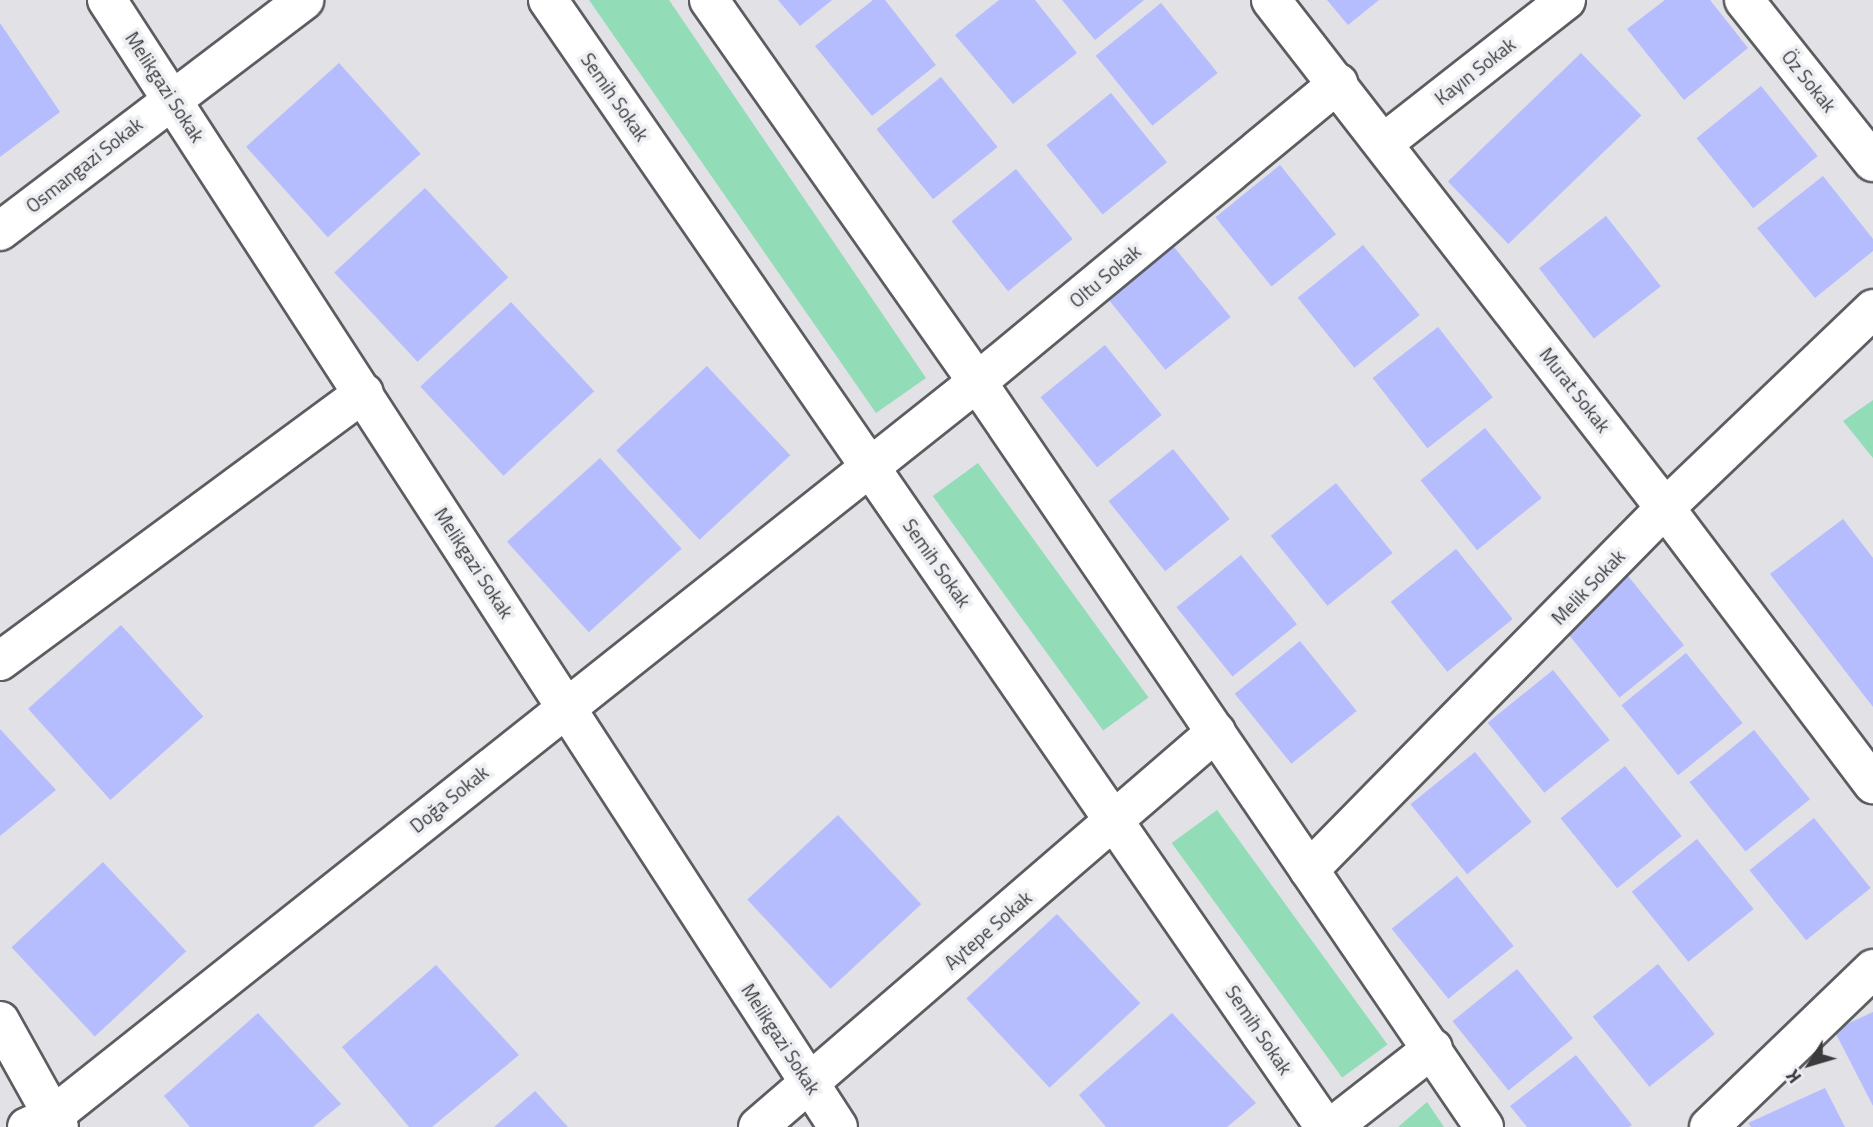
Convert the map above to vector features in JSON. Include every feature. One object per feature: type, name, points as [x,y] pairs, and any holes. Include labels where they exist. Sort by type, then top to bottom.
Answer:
[{"type":"street","name":"Melikgazi Sokak","points":[[107,0],[838,1127]]},
{"type":"street","name":"Osmangazi Sokak","points":[[0,231],[172,97],[303,0]]},
{"type":"street","name":"Semih Sokak","points":[[548,0],[869,467],[1117,820],[1325,1127]]},
{"type":"street","points":[[709,0],[977,382],[1433,1048],[1484,1127]]},
{"type":"street","name":"Murat Sokak","points":[[1272,0],[1385,142],[1873,784]]},
{"type":"street","name":"Kayın Sokak","points":[[1385,142],[1566,0]]},
{"type":"street","name":"Öz Sokak","points":[[1744,0],[1873,162]]},
{"type":"street","name":"Oltu Sokak","points":[[869,467],[977,382],[1338,83]]},
{"type":"street","name":"Melik Sokak","points":[[1309,870],[1665,508],[1873,309]]},
{"type":"street","points":[[0,661],[364,393]]},
{"type":"street","name":"Doğa Sokak","points":[[47,1123],[566,705],[869,467]]},
{"type":"street","name":"Aytepe Sokak","points":[[758,1127],[1216,732]]},
{"type":"street","points":[[1709,1127],[1873,969]]},
{"type":"street","points":[[0,1021],[47,1123]]},
{"type":"street","points":[[1332,1127],[1433,1048]]},
{"type":"green space","points":[[589,0],[669,0],[926,378],[876,413]]},
{"type":"green space","points":[[1873,400],[1873,458],[1843,421]]},
{"type":"green space","points":[[978,463],[1148,698],[1103,731],[933,496]]},
{"type":"green space","points":[[1217,810],[1387,1045],[1342,1078],[1172,843]]},
{"type":"green space","points":[[1427,1102],[1444,1127],[1398,1127]]},
{"type":"building","points":[[778,0],[832,0],[800,26]]},
{"type":"building","points":[[873,0],[885,0],[936,65],[872,116],[815,46]]},
{"type":"building","points":[[999,0],[1035,0],[1077,53],[1013,104],[955,35]]},
{"type":"building","points":[[1062,0],[1144,0],[1095,40]]},
{"type":"building","points":[[1327,0],[1379,0],[1348,25]]},
{"type":"building","points":[[1665,0],[1710,0],[1748,48],[1684,100],[1627,29]]},
{"type":"building","points":[[1161,3],[1218,73],[1152,126],[1096,56]]},
{"type":"building","points":[[0,23],[60,112],[0,157]]},
{"type":"building","points":[[1581,53],[1641,116],[1508,244],[1448,182]]},
{"type":"building","points":[[339,63],[421,154],[328,237],[246,147]]},
{"type":"building","points":[[941,77],[998,147],[933,199],[876,129]]},
{"type":"building","points":[[1761,86],[1818,156],[1753,208],[1696,138]]},
{"type":"building","points":[[1111,93],[1167,162],[1103,214],[1046,145]]},
{"type":"building","points":[[1280,165],[1336,234],[1272,286],[1215,217]]},
{"type":"building","points":[[1016,169],[1073,239],[1008,291],[951,221]]},
{"type":"building","points":[[1823,176],[1873,239],[1873,251],[1815,298],[1757,228]]},
{"type":"building","points":[[425,188],[508,277],[418,362],[334,273]]},
{"type":"building","points":[[1606,216],[1661,286],[1594,338],[1539,268]]},
{"type":"building","points":[[1363,245],[1420,315],[1354,368],[1298,298]]},
{"type":"building","points":[[1174,247],[1231,317],[1165,370],[1109,300]]},
{"type":"building","points":[[511,302],[594,391],[504,476],[420,387]]},
{"type":"building","points":[[1438,327],[1493,397],[1427,448],[1373,378]]},
{"type":"building","points":[[1105,345],[1162,415],[1097,467],[1040,397]]},
{"type":"building","points":[[707,366],[790,455],[700,540],[616,451]]},
{"type":"building","points":[[1485,428],[1542,498],[1477,550],[1420,480]]},
{"type":"building","points":[[1173,449],[1230,519],[1165,571],[1108,501]]},
{"type":"building","points":[[600,458],[682,549],[589,632],[507,542]]},
{"type":"building","points":[[1336,483],[1393,553],[1327,606],[1271,536]]},
{"type":"building","points":[[1843,519],[1873,558],[1873,707],[1770,574]]},
{"type":"building","points":[[1456,549],[1513,619],[1447,672],[1391,602]]},
{"type":"building","points":[[1241,555],[1297,624],[1233,676],[1176,607]]},
{"type":"building","points":[[1628,576],[1684,645],[1620,697],[1563,628]]},
{"type":"building","points":[[121,625],[203,716],[110,800],[28,709]]},
{"type":"building","points":[[1300,641],[1357,711],[1291,764],[1235,694]]},
{"type":"building","points":[[1686,653],[1743,723],[1678,775],[1621,705]]},
{"type":"building","points":[[1553,670],[1610,740],[1544,793],[1488,723]]},
{"type":"building","points":[[0,729],[56,790],[0,836]]},
{"type":"building","points":[[1754,730],[1810,799],[1746,851],[1689,782]]},
{"type":"building","points":[[1475,752],[1532,822],[1467,874],[1410,804]]},
{"type":"building","points":[[1625,766],[1682,836],[1617,888],[1560,818]]},
{"type":"building","points":[[838,815],[921,904],[831,989],[747,900]]},
{"type":"building","points":[[1814,818],[1871,888],[1806,940],[1749,870]]},
{"type":"building","points":[[1697,839],[1754,909],[1688,962],[1632,892]]},
{"type":"building","points":[[103,862],[186,951],[95,1036],[12,947]]},
{"type":"building","points":[[1457,876],[1514,946],[1448,999],[1392,929]]},
{"type":"building","points":[[1057,914],[1140,1003],[1050,1088],[966,999]]},
{"type":"building","points":[[1658,964],[1715,1034],[1649,1087],[1593,1017]]},
{"type":"building","points":[[436,965],[519,1055],[432,1127],[409,1127],[342,1047]]},
{"type":"building","points":[[1517,969],[1573,1038],[1509,1090],[1452,1021]]},
{"type":"building","points":[[1873,1012],[1873,1106],[1834,1030]]},
{"type":"building","points":[[258,1013],[341,1104],[313,1127],[190,1127],[164,1096]]},
{"type":"building","points":[[1172,1013],[1256,1103],[1227,1127],[1106,1127],[1079,1095]]},
{"type":"building","points":[[1576,1055],[1632,1125],[1527,1127],[1510,1106]]},
{"type":"building","points":[[1825,1088],[1845,1127],[1751,1127],[1748,1123]]},
{"type":"building","points":[[535,1091],[568,1127],[494,1127]]}]
